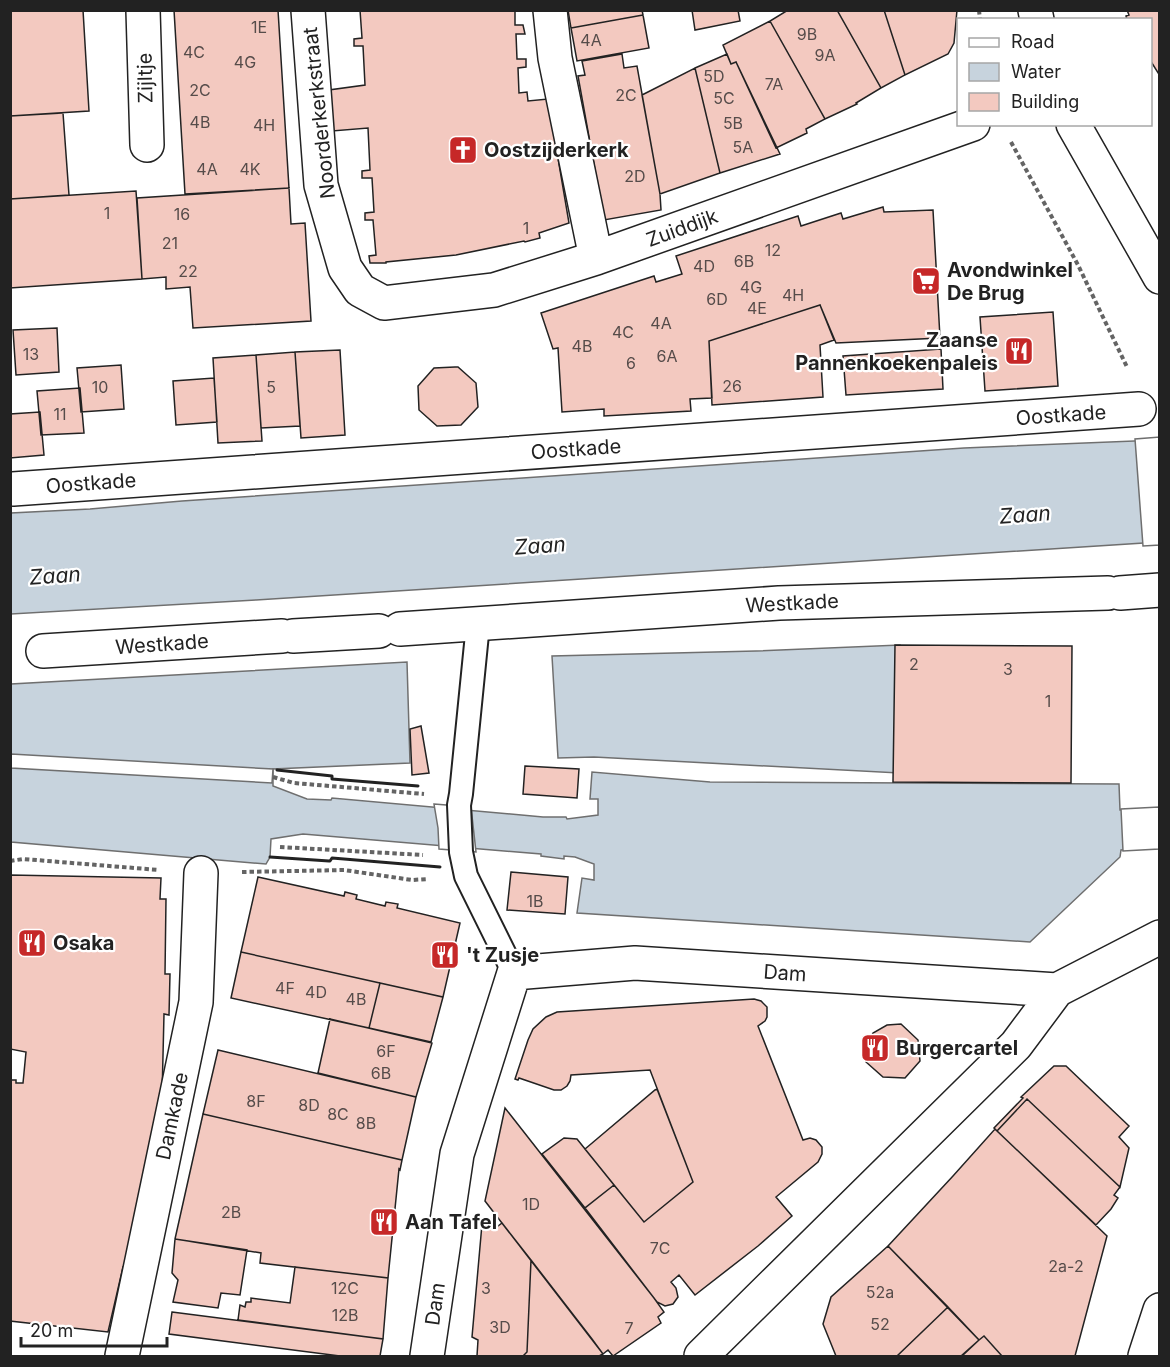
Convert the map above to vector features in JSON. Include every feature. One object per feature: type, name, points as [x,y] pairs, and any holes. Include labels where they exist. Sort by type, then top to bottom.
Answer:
[{"type":"street","name":"Zijltje","points":[[143,10],[147,145]]},
{"type":"street","name":"Noorderkerkstraat","points":[[308,10],[321,185],[345,268],[360,290],[384,303]]},
{"type":"street","points":[[550,10],[555,58],[596,258]]},
{"type":"street","name":"Zuiddijk","points":[[384,303],[494,290],[596,258],[967,126]]},
{"type":"street","points":[[1074,126],[1159,274]]},
{"type":"street","name":"Oostkade","points":[[13,489],[1139,409]]},
{"type":"street","name":"Westkade","points":[[43,651],[778,603],[1160,590]]},
{"type":"street","name":"Damkade","points":[[122,1356],[195,1002],[201,873]]},
{"type":"street","points":[[701,1356],[1016,1046],[1057,990],[1160,937]]},
{"type":"street","name":"Dam","points":[[427,1356],[457,1155],[514,973],[635,963],[1057,990]]},
{"type":"street","points":[[1145,1356],[1160,1310]]},
{"type":"lane","points":[[478,624],[459,805],[461,852],[466,876],[514,973]]},
{"type":"path","points":[[1007,135],[1078,265],[1129,370],[1139,409]]},
{"type":"path","points":[[273,777],[294,783],[416,794]]},
{"type":"path","points":[[280,847],[412,854]]},
{"type":"path","points":[[10,861],[23,859],[201,873],[344,870],[412,880]]},
{"type":"water","name":"Zaan","points":[[1159,440],[1159,542],[11,614],[11,513],[964,448]]},
{"type":"water","points":[[900,645],[899,773],[594,757],[558,758],[552,656]]},
{"type":"water","points":[[407,662],[410,763],[273,769],[273,786],[307,799],[331,800],[332,798],[543,817],[566,817],[567,819],[598,815],[598,799],[590,799],[592,772],[710,782],[1119,784],[1120,810],[1160,808],[1159,848],[1121,850],[1120,857],[1030,942],[577,913],[582,878],[594,880],[594,864],[575,857],[564,856],[564,859],[541,856],[541,854],[303,834],[271,839],[270,857],[266,864],[11,842],[11,684]]},
{"type":"pier","points":[[1160,437],[1160,545],[1143,546],[1135,439]]},
{"type":"pier","points":[[11,754],[273,769],[272,783],[11,768]]},
{"type":"pier","points":[[434,804],[471,807],[476,852],[439,849]]},
{"type":"pier","points":[[1159,807],[1159,849],[1123,851],[1121,809]]},
{"type":"building","points":[[10,10],[83,10],[89,111],[10,116]]},
{"type":"building","points":[[174,10],[278,10],[289,188],[185,194]]},
{"type":"building","name":"Oostzijderkerk","points":[[360,10],[515,10],[515,25],[523,25],[525,34],[516,34],[517,59],[526,59],[526,67],[518,68],[519,93],[527,92],[528,101],[548,99],[569,223],[539,233],[540,238],[525,242],[456,255],[370,263],[369,256],[376,255],[373,220],[365,220],[365,213],[374,212],[372,178],[362,178],[362,171],[370,170],[368,128],[332,131],[329,90],[365,85],[363,46],[354,46],[354,39],[362,38]]},
{"type":"building","points":[[568,10],[642,10],[643,15],[571,28]]},
{"type":"building","points":[[692,10],[738,10],[740,21],[695,30]]},
{"type":"building","points":[[788,10],[837,10],[881,88],[857,104],[825,119],[770,21]]},
{"type":"building","points":[[837,10],[884,10],[905,75],[881,88]]},
{"type":"building","points":[[884,10],[957,10],[954,43],[948,54],[905,75]]},
{"type":"building","points":[[1127,10],[1160,10],[1160,76],[1152,63],[1152,18],[1126,18],[1129,15]]},
{"type":"building","points":[[643,15],[649,48],[577,61],[571,28]]},
{"type":"building","points":[[770,21],[825,119],[806,129],[807,133],[776,148],[736,62],[731,64],[723,45]]},
{"type":"building","points":[[622,54],[624,68],[637,66],[661,210],[604,220],[578,76],[585,75],[582,61]]},
{"type":"building","points":[[727,54],[731,64],[736,62],[780,154],[720,173],[695,68]]},
{"type":"building","points":[[695,68],[720,173],[660,194],[642,95]]},
{"type":"building","points":[[63,113],[69,195],[10,199],[10,116]]},
{"type":"building","points":[[289,188],[291,224],[305,223],[311,321],[193,328],[190,287],[166,289],[166,277],[142,279],[137,198]]},
{"type":"building","points":[[136,191],[142,279],[10,288],[10,199]]},
{"type":"building","points":[[883,207],[884,212],[933,210],[940,338],[836,343],[820,305],[709,341],[712,398],[690,399],[691,411],[604,416],[604,409],[562,412],[558,348],[553,349],[541,313],[654,276],[656,282],[682,274],[676,256],[798,216],[801,226],[841,213],[843,219]]},
{"type":"building","points":[[820,305],[834,340],[820,345],[823,397],[712,405],[709,341]]},
{"type":"building","name":"Zaanse Pannenkoekenpaleis","points":[[1053,312],[1058,386],[985,391],[980,317]]},
{"type":"building","points":[[57,328],[59,372],[16,375],[13,330]]},
{"type":"building","points":[[941,349],[943,389],[846,395],[843,356]]},
{"type":"building","points":[[340,350],[345,435],[301,438],[295,352]]},
{"type":"building","points":[[295,352],[300,426],[261,428],[256,355]]},
{"type":"building","points":[[256,355],[262,441],[218,443],[213,358]]},
{"type":"building","points":[[121,365],[124,409],[81,412],[77,368]]},
{"type":"building","points":[[458,367],[476,383],[478,407],[461,425],[437,426],[419,410],[418,386],[434,368]]},
{"type":"building","points":[[214,378],[217,422],[176,425],[173,381]]},
{"type":"building","points":[[80,388],[84,433],[41,435],[37,391]]},
{"type":"building","points":[[40,412],[44,455],[10,458],[10,414]]},
{"type":"building","points":[[895,645],[1072,646],[1071,783],[893,782]]},
{"type":"building","points":[[421,726],[429,773],[412,775],[410,729]]},
{"type":"building","points":[[525,766],[579,769],[577,798],[523,794]]},
{"type":"building","points":[[511,872],[568,877],[565,914],[507,910]]},
{"type":"building","points":[[10,875],[161,878],[160,899],[166,899],[165,974],[170,974],[169,1015],[164,1014],[162,1097],[132,1228],[138,1229],[128,1268],[123,1267],[108,1332],[10,1321],[10,1080],[23,1083],[26,1052],[10,1049]]},
{"type":"building","points":[[258,877],[344,896],[345,892],[357,895],[356,899],[385,906],[386,902],[398,904],[397,908],[460,923],[443,997],[241,952]]},
{"type":"building","points":[[241,952],[380,983],[369,1028],[231,998]]},
{"type":"building","points":[[380,983],[443,997],[431,1042],[369,1028]]},
{"type":"building","points":[[754,999],[761,1001],[767,1007],[767,1017],[758,1026],[803,1140],[810,1138],[816,1140],[822,1147],[822,1154],[818,1162],[776,1197],[792,1216],[695,1295],[679,1275],[671,1282],[676,1288],[678,1297],[673,1304],[665,1306],[657,1302],[585,1208],[614,1185],[644,1222],[693,1182],[650,1070],[571,1075],[567,1086],[561,1090],[554,1090],[519,1078],[515,1079],[533,1029],[546,1017],[557,1012]]},
{"type":"building","points":[[330,1019],[432,1043],[416,1097],[318,1073]]},
{"type":"building","points":[[901,1024],[918,1040],[920,1061],[905,1078],[883,1077],[866,1062],[866,1047],[873,1033],[887,1025]]},
{"type":"building","points":[[218,1050],[416,1097],[402,1160],[203,1114]]},
{"type":"building","points":[[1054,1066],[1066,1066],[1129,1126],[1119,1137],[1129,1148],[1120,1187],[1027,1099],[997,1131],[994,1128],[1023,1098],[1021,1097]]},
{"type":"building","points":[[657,1089],[693,1182],[644,1222],[585,1149]]},
{"type":"building","points":[[1027,1099],[1120,1187],[1114,1195],[1118,1198],[1096,1225],[997,1131]]},
{"type":"building","points":[[505,1108],[664,1312],[658,1317],[661,1323],[613,1356],[608,1350],[603,1354],[485,1201]]},
{"type":"building","points":[[203,1114],[402,1160],[399,1169],[388,1278],[260,1263],[261,1253],[175,1239]]},
{"type":"building","points":[[995,1129],[1107,1236],[1075,1356],[1002,1356],[984,1336],[979,1340],[888,1246]]},
{"type":"building","points":[[564,1138],[577,1139],[614,1185],[585,1208],[542,1154]]},
{"type":"building","points":[[502,1223],[531,1260],[527,1352],[523,1356],[477,1356],[478,1340],[472,1337],[482,1224],[498,1226]]},
{"type":"building","points":[[175,1239],[247,1250],[240,1295],[221,1293],[218,1308],[173,1302],[178,1280],[172,1273]]},
{"type":"building","points":[[888,1246],[948,1307],[897,1356],[836,1356],[823,1324],[831,1297]]},
{"type":"building","points":[[531,1260],[603,1354],[599,1356],[523,1356],[527,1352]]},
{"type":"building","points":[[295,1267],[388,1278],[383,1339],[238,1320],[240,1305],[245,1307],[246,1302],[251,1302],[251,1298],[290,1303]]},
{"type":"building","points":[[948,1307],[979,1340],[961,1356],[897,1356]]},
{"type":"building","points":[[172,1312],[383,1339],[380,1356],[340,1356],[169,1334]]},
{"type":"building","points":[[984,1336],[1002,1356],[962,1356],[979,1340]]},
{"type":"wall","points":[[277,770],[332,776],[332,779],[418,786]]},
{"type":"wall","points":[[270,857],[329,861],[332,858],[440,867]]},
{"type":"place","name":"Oostzijderkerk","points":[[463,150]]},
{"type":"place","name":"Avondwinkel De Brug","points":[[926,281]]},
{"type":"place","name":"Zaanse Pannenkoekenpaleis","points":[[1019,351]]},
{"type":"place","name":"Osaka","points":[[32,943]]},
{"type":"place","name":"'t Zusje","points":[[445,955]]},
{"type":"place","name":"Burgercartel","points":[[875,1048]]},
{"type":"place","name":"Aan Tafel","points":[[384,1222]]}]
